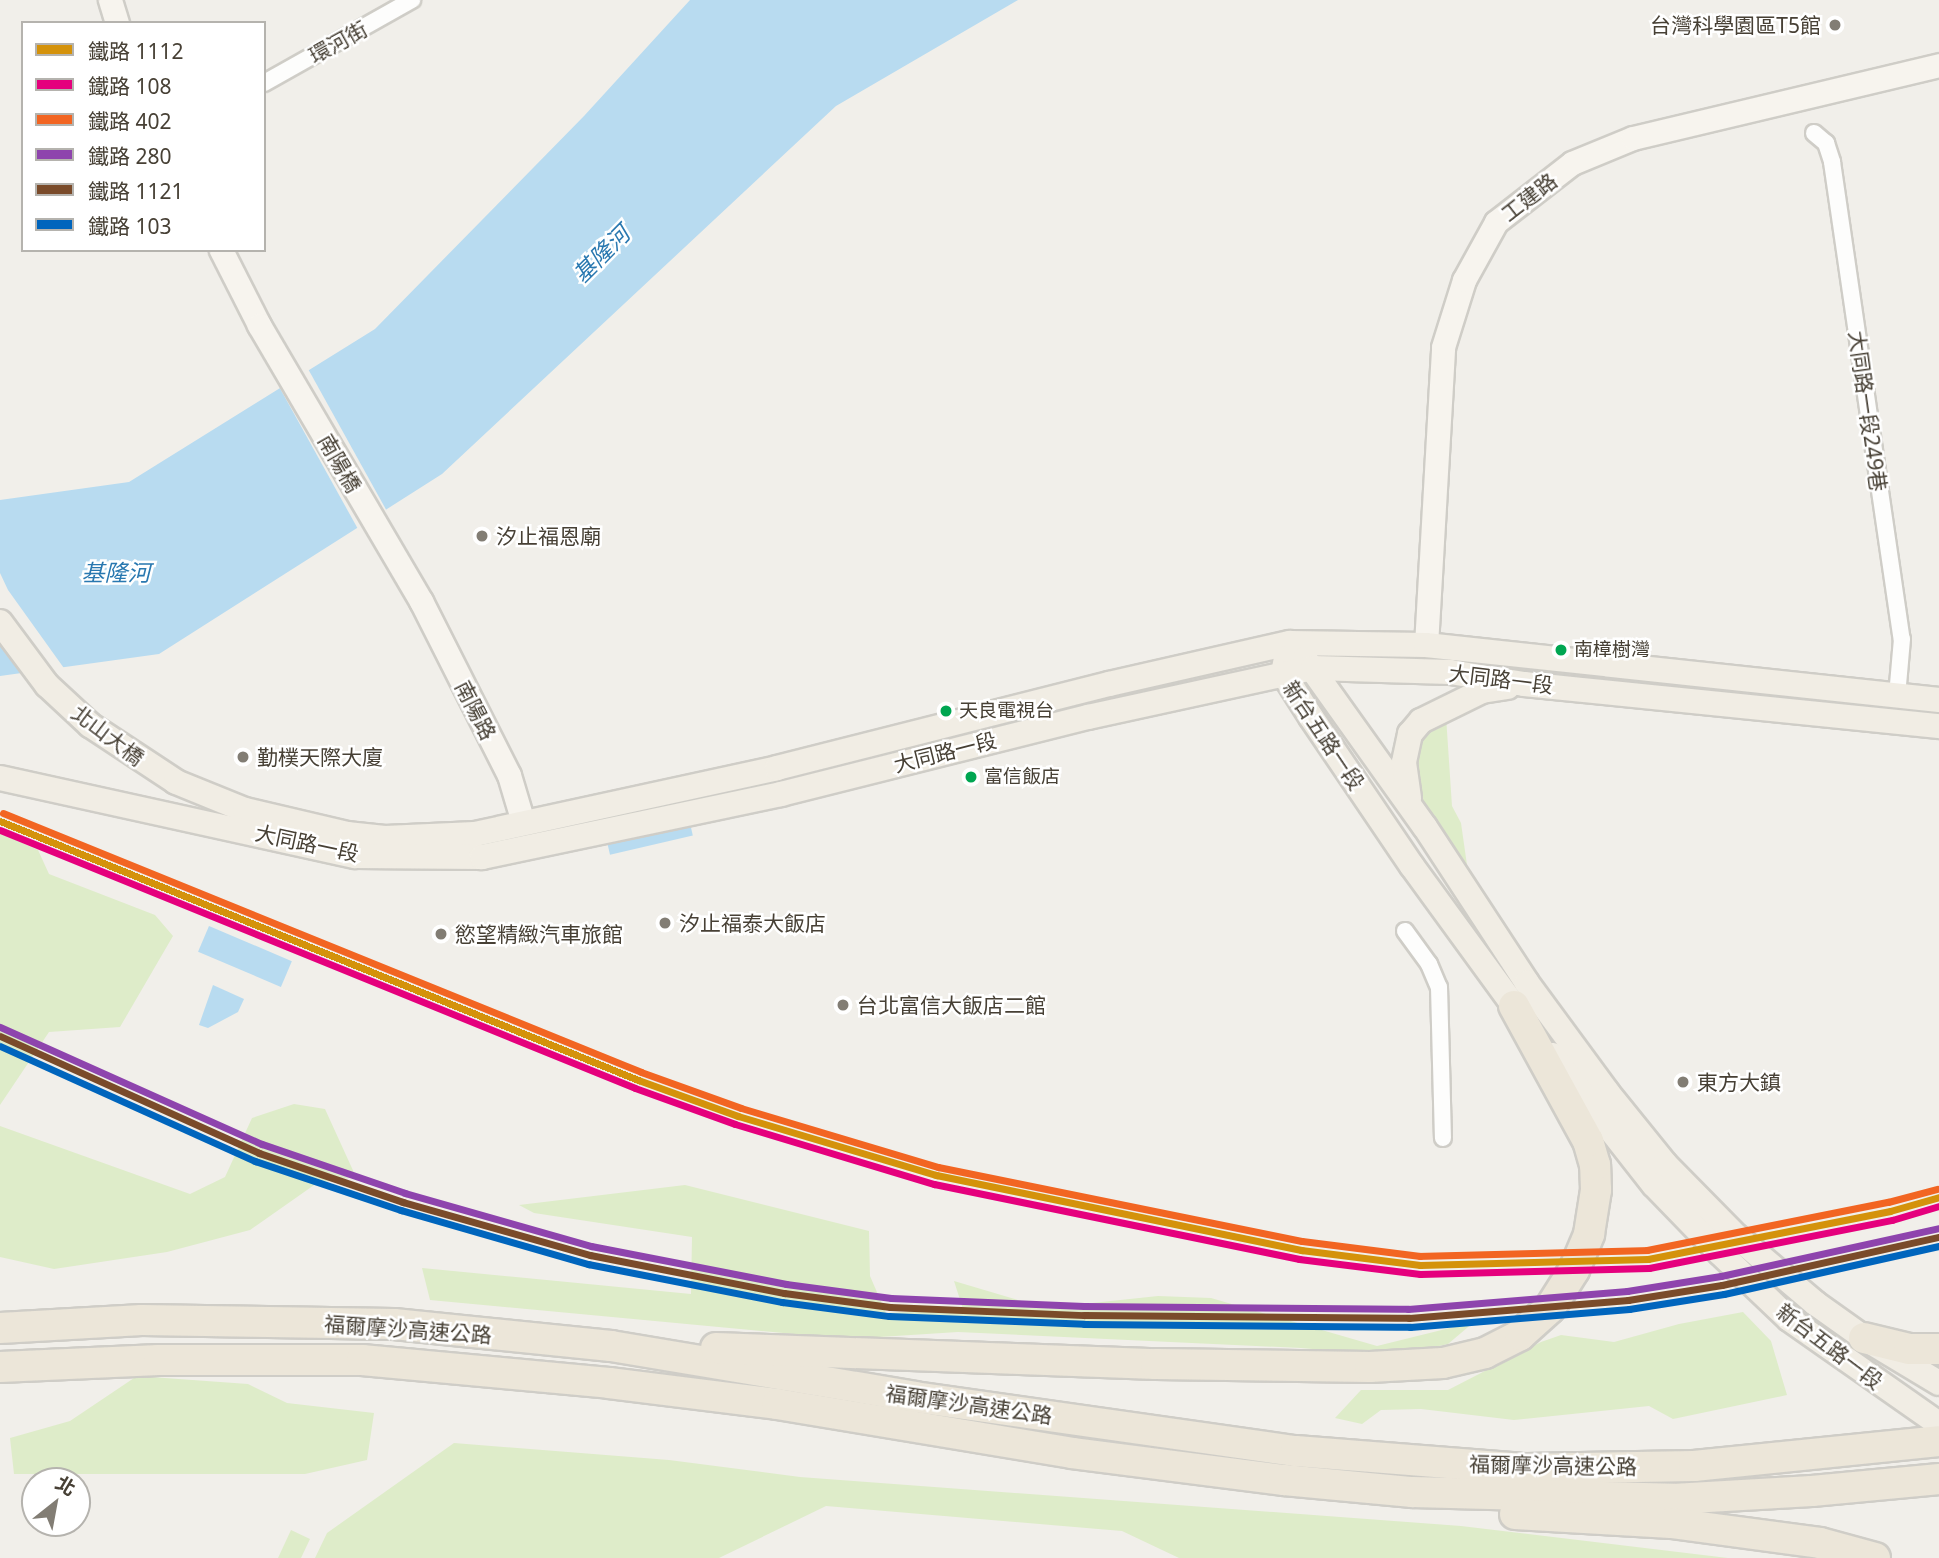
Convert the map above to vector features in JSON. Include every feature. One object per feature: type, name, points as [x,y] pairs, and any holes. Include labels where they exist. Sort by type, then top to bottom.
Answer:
[{"type":"highway","points":[[611,1346],[827,1351],[939,1358],[1370,1367],[1443,1363],[1485,1353],[1520,1335],[1550,1308],[1574,1270],[1589,1234],[1596,1191],[1595,1165],[1588,1141],[1514,1006]]},
{"type":"highway","name":"福爾摩沙高速公路","points":[[0,1328],[142,1320],[394,1324],[611,1346],[915,1397],[1296,1451],[1527,1469],[1694,1466],[1928,1438]]},
{"type":"highway","points":[[1864,1338],[1909,1349],[1939,1349]]},
{"type":"highway","name":"福爾摩沙高速公路","points":[[0,1367],[159,1360],[362,1360],[622,1384],[777,1404],[1072,1453],[1283,1480],[1412,1492],[1673,1499],[1812,1491],[1939,1479]]},
{"type":"highway","points":[[1412,1492],[1494,1513],[1671,1523],[1819,1543],[1875,1558]]},
{"type":"main road","name":"北山大橋","points":[[0,621],[47,685],[90,725],[176,782],[245,810]]},
{"type":"main road","name":"大同路一段","points":[[245,810],[347,834],[385,838],[475,834],[777,768],[1109,684],[1290,643],[1426,645],[1939,700]]},
{"type":"main road","name":"新台五路一段","points":[[1290,643],[1313,668],[1410,806],[1527,983],[1607,1092],[1660,1174],[1815,1303],[1864,1338],[1939,1382]]},
{"type":"main road","name":"新台五路一段","points":[[1290,643],[1283,673],[1412,866],[1514,1006],[1789,1319],[1928,1438]]},
{"type":"main road","name":"大同路一段","points":[[0,778],[356,856],[482,857],[774,796],[1000,738],[1313,668],[1450,672],[1524,684],[1684,698],[1939,726]]},
{"type":"main road","points":[[1410,806],[1404,762],[1410,734],[1421,721],[1482,691],[1524,684]]},
{"type":"street","points":[[110,0],[116,21]]},
{"type":"street","name":"環河街","points":[[266,82],[412,0]]},
{"type":"street","name":"工建路","points":[[1426,645],[1443,347],[1464,280],[1496,222],[1572,163],[1633,138],[1939,65]]},
{"type":"street","name":"大同路一段249巷","points":[[1814,134],[1826,143],[1832,162],[1902,639],[1897,696]]},
{"type":"street","name":"南陽橋","points":[[223,252],[259,325],[421,601]]},
{"type":"street","name":"南陽路","points":[[421,601],[509,775],[523,822]]},
{"type":"street","points":[[1680,673],[1684,698]]},
{"type":"street","points":[[523,822],[530,848]]},
{"type":"street","points":[[1405,931],[1429,964],[1438,987],[1443,1139]]},
{"type":"green space","points":[[1446,716],[1452,806],[1461,823],[1467,865],[1429,814],[1417,789],[1418,748],[1426,735]]},
{"type":"green space","points":[[0,833],[38,850],[49,874],[155,915],[173,936],[120,1027],[49,1032],[0,1105]]},
{"type":"green space","points":[[294,1104],[325,1109],[356,1177],[317,1183],[250,1230],[167,1252],[54,1269],[0,1257],[0,1126],[190,1194],[225,1177],[252,1118]]},
{"type":"green space","points":[[685,1185],[869,1231],[870,1276],[886,1313],[963,1309],[954,1281],[1045,1308],[1158,1296],[1211,1298],[1377,1346],[1474,1322],[1448,1344],[1394,1356],[1301,1348],[958,1332],[848,1339],[430,1300],[422,1268],[691,1294],[692,1237],[534,1213],[519,1205]]},
{"type":"green space","points":[[1743,1312],[1771,1341],[1787,1395],[1673,1419],[1649,1406],[1514,1420],[1421,1409],[1381,1410],[1362,1424],[1335,1418],[1361,1390],[1448,1390],[1541,1342],[1561,1335],[1614,1342],[1679,1324]]},
{"type":"green space","points":[[137,1376],[248,1384],[287,1403],[374,1413],[367,1460],[305,1474],[91,1474],[91,1467],[21,1467],[21,1474],[14,1474],[10,1438],[70,1421]]},
{"type":"green space","points":[[454,1443],[669,1460],[800,1477],[1461,1526],[1728,1558],[1179,1558],[1122,1531],[826,1506],[719,1558],[315,1558],[327,1533]]},
{"type":"green space","points":[[291,1530],[310,1539],[301,1558],[278,1558]]},
{"type":"water","name":"基隆河","points":[[690,0],[1018,0],[836,106],[442,474],[159,654],[0,676],[0,500],[129,482],[375,329],[584,116]]},
{"type":"water","points":[[689,819],[693,836],[610,855],[606,838]]},
{"type":"water","points":[[209,926],[292,961],[281,987],[198,952]]},
{"type":"water","points":[[213,985],[244,999],[238,1012],[208,1028],[199,1025]]},
{"type":"pier","points":[[307,367],[388,513],[358,530],[277,383]]},
{"type":"pier","points":[[0,573],[8,590],[66,671],[32,676],[0,633]]},
{"type":"rail line","name":"402","points":[[3,813],[641,1072],[741,1108],[938,1167],[1302,1241],[1420,1256],[1647,1250],[1888,1202],[1937,1189]]},
{"type":"rail line","name":"1112","points":[[0,821],[638,1080],[738,1116],[936,1175],[1301,1250],[1420,1265],[1648,1259],[1890,1211],[1939,1197]]},
{"type":"rail line","name":"108","points":[[0,830],[635,1088],[735,1124],[934,1184],[1299,1259],[1420,1274],[1649,1268],[1892,1220],[1939,1206]]},
{"type":"rail line","name":"280","points":[[0,1027],[262,1144],[405,1193],[591,1246],[786,1284],[891,1298],[1084,1306],[1408,1309],[1627,1291],[1721,1276],[1939,1228]]},
{"type":"rail line","name":"1121","points":[[0,1036],[259,1153],[403,1202],[590,1255],[784,1293],[890,1307],[1084,1315],[1409,1318],[1628,1300],[1722,1285],[1939,1237]]},
{"type":"rail line","name":"103","points":[[0,1046],[255,1161],[401,1210],[588,1264],[782,1302],[889,1316],[1084,1324],[1410,1327],[1629,1309],[1724,1294],[1939,1246]]},
{"type":"place","name":"台灣科學園區T5館","points":[[1835,25]]},
{"type":"place","name":"汐止福恩廟","points":[[482,536]]},
{"type":"place","name":"南樟樹灣","points":[[1561,650]]},
{"type":"place","name":"天良電視台","points":[[946,711]]},
{"type":"place","name":"勤樸天際大廈","points":[[243,757]]},
{"type":"place","name":"富信飯店","points":[[971,777]]},
{"type":"place","name":"汐止福泰大飯店","points":[[665,923]]},
{"type":"place","name":"慾望精緻汽車旅館","points":[[441,934]]},
{"type":"place","name":"台北富信大飯店二館","points":[[843,1005]]},
{"type":"place","name":"東方大鎮","points":[[1683,1082]]}]
